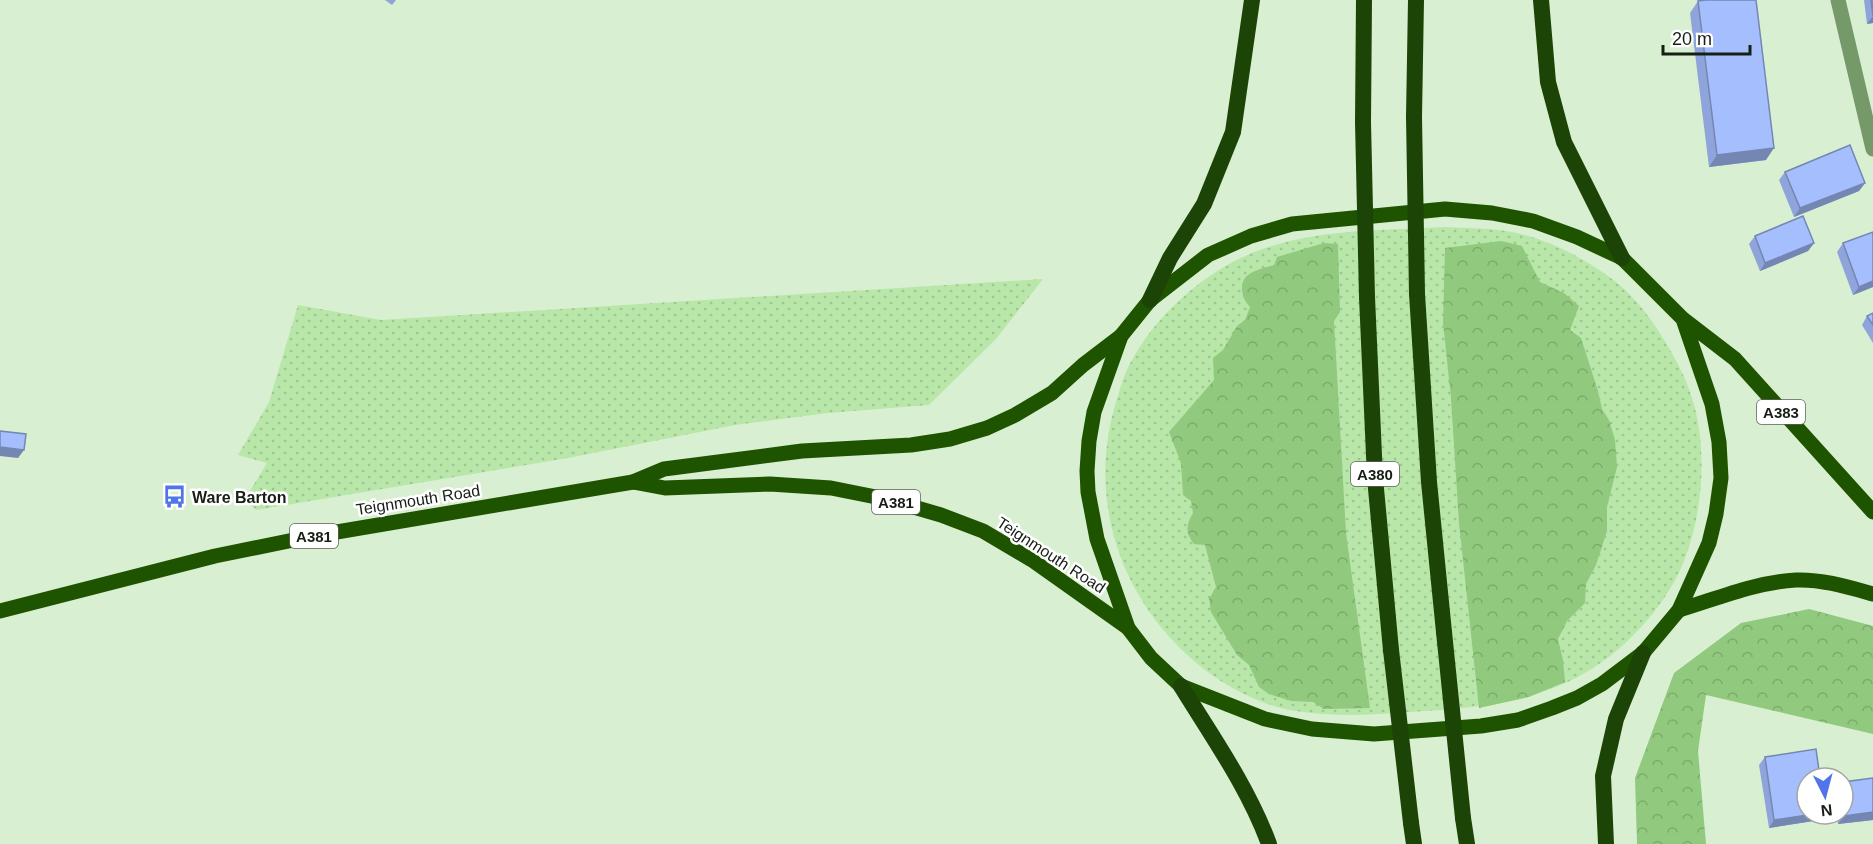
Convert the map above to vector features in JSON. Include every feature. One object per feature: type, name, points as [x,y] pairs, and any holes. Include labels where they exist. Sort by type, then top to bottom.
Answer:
[{"type":"highway","points":[[1150,300],[1170,258],[1204,204],[1233,132],[1251,0]]},
{"type":"highway","name":"A380","points":[[1364,0],[1363,122],[1367,297],[1375,478],[1391,650],[1414,844]]},
{"type":"highway","points":[[1416,0],[1414,117],[1417,294],[1429,482],[1467,844]]},
{"type":"highway","points":[[1541,0],[1548,82],[1564,142],[1622,258]]},
{"type":"highway","points":[[1606,844],[1603,777],[1616,719],[1643,653]]},
{"type":"highway","points":[[1181,686],[1246,790],[1269,844]]},
{"type":"main road","points":[[1445,209],[1492,213],[1544,225],[1577,237],[1622,258],[1683,319],[1712,404],[1719,442],[1721,478],[1716,514],[1709,543],[1679,610],[1643,653],[1602,684],[1577,698],[1518,720],[1481,726],[1374,734],[1322,730],[1287,725],[1243,711],[1181,686],[1151,658],[1128,628],[1097,539],[1088,492],[1089,441],[1094,412],[1121,336],[1150,300],[1208,255],[1251,236],[1292,224],[1340,218],[1445,209]]},
{"type":"main road","name":"A383","points":[[1683,319],[1734,359],[1873,512]]},
{"type":"main road","name":"Teignmouth Road","points":[[0,611],[214,556],[313,536],[633,482],[664,469],[802,450],[911,445],[950,439],[987,428],[1015,416],[1052,393],[1083,365],[1121,336]]},
{"type":"main road","name":"Teignmouth Road","points":[[633,482],[665,488],[770,484],[831,488],[886,499],[941,515],[983,531],[1032,560],[1128,628]]},
{"type":"main road","points":[[1679,610],[1760,586],[1796,580],[1830,582],[1873,594]]},
{"type":"street","points":[[1838,0],[1873,149]]},
{"type":"green space","points":[[1445,227],[1506,231],[1550,243],[1591,265],[1616,282],[1650,318],[1670,349],[1687,383],[1697,417],[1700,438],[1702,459],[1699,502],[1696,522],[1684,561],[1662,601],[1620,648],[1586,672],[1538,693],[1489,705],[1367,715],[1310,713],[1264,703],[1220,681],[1182,650],[1159,625],[1141,598],[1126,569],[1115,539],[1108,507],[1105,475],[1107,442],[1124,378],[1141,345],[1162,318],[1188,293],[1231,263],[1281,243],[1308,237],[1335,233]]},
{"type":"green space","points":[[1501,241],[1522,246],[1540,282],[1564,293],[1579,306],[1570,330],[1581,338],[1602,409],[1609,420],[1615,440],[1617,467],[1607,507],[1607,531],[1596,565],[1586,584],[1585,603],[1567,621],[1558,639],[1565,682],[1529,697],[1479,708],[1459,523],[1451,398],[1443,323],[1445,248]]},
{"type":"green space","points":[[1324,243],[1338,244],[1340,312],[1334,321],[1346,533],[1370,708],[1324,709],[1313,702],[1291,701],[1269,694],[1259,687],[1249,665],[1237,655],[1211,612],[1209,599],[1216,587],[1205,545],[1194,544],[1189,536],[1188,525],[1193,513],[1191,501],[1183,495],[1181,463],[1169,432],[1214,380],[1213,358],[1223,350],[1237,326],[1245,320],[1250,307],[1245,301],[1242,289],[1248,275],[1274,265],[1277,257]]},
{"type":"green space","points":[[1043,279],[996,339],[929,405],[828,413],[735,425],[568,458],[256,510],[245,499],[267,463],[238,455],[269,402],[298,305],[381,320]]},
{"type":"green space","points":[[1809,609],[1873,626],[1873,734],[1706,695],[1698,751],[1706,844],[1637,844],[1635,778],[1674,673],[1741,623]]},
{"type":"building","points":[[1756,0],[1774,148],[1717,155],[1698,1]]},
{"type":"building","points":[[1850,145],[1865,183],[1800,208],[1785,172]]},
{"type":"building","points":[[1803,216],[1814,243],[1765,263],[1755,236]]},
{"type":"building","points":[[1873,232],[1873,281],[1859,287],[1843,243]]},
{"type":"building","points":[[1873,313],[1873,325],[1867,316]]},
{"type":"building","points":[[0,431],[26,434],[24,450],[0,447]]},
{"type":"building","points":[[1816,749],[1818,766],[1795,766],[1795,817],[1774,820],[1765,757]]},
{"type":"building","points":[[1873,778],[1873,812],[1855,814],[1855,780]]},
{"type":"place","name":"Ware Barton","points":[[174,497]]}]
